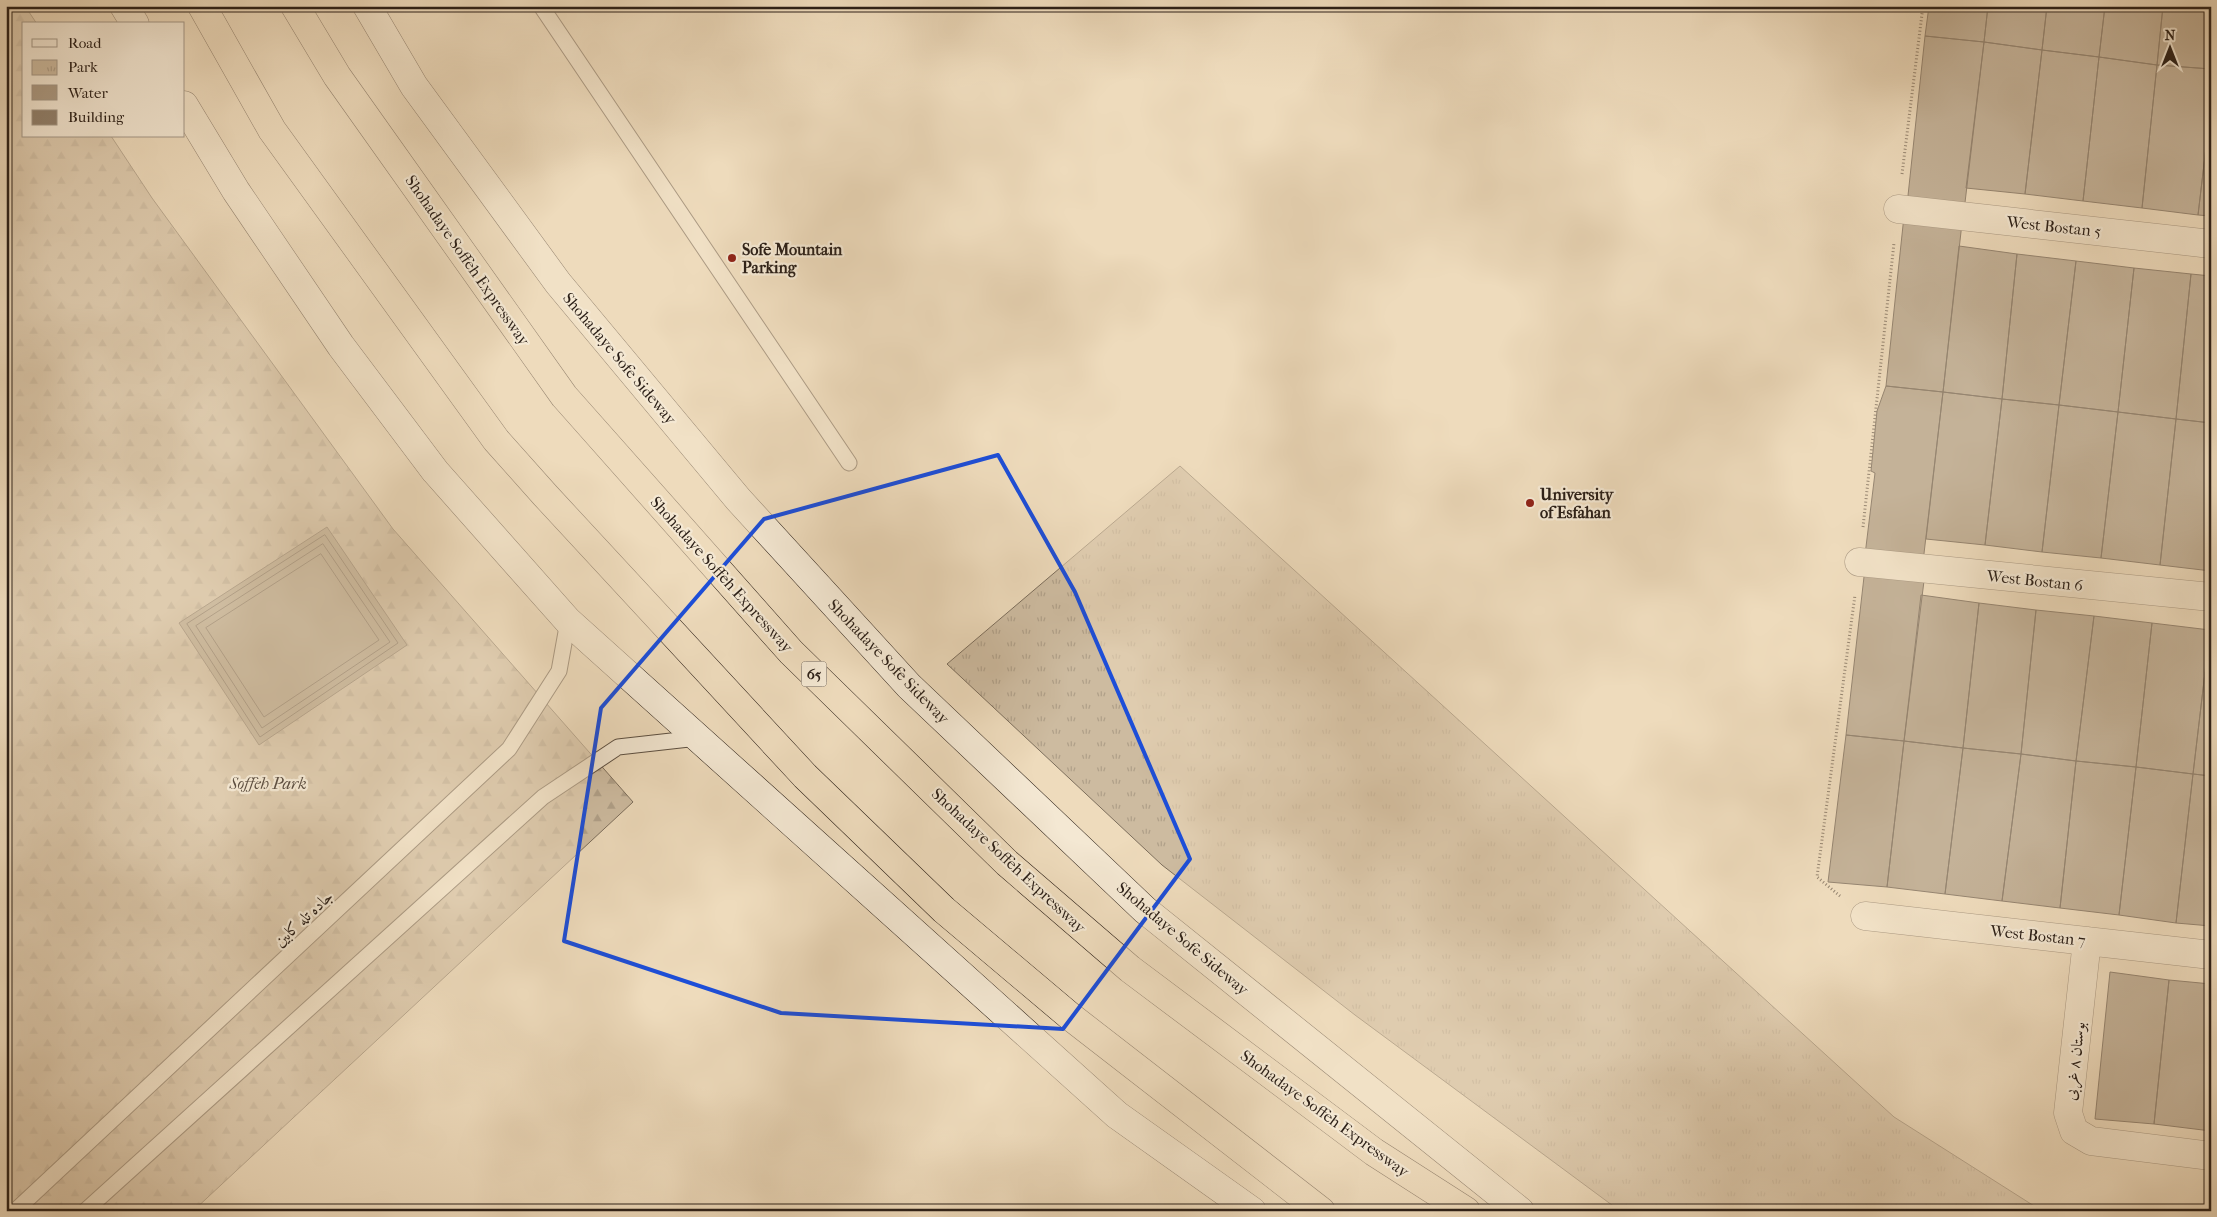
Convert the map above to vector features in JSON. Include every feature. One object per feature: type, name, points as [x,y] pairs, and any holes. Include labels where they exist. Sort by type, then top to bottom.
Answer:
[{"type":"highway","points":[[202,6],[272,130],[496,440],[545,496],[798,769],[944,910],[1048,998],[1321,1211]]},
{"type":"highway","name":"Shohadaye Soffeh Expressway","points":[[295,6],[337,76],[564,396],[791,652],[1007,863],[1130,969],[1374,1152],[1466,1211]]},
{"type":"main road","points":[[124,6],[134,22]]},
{"type":"main road","name":"Shohadaye Sofe Sideway","points":[[367,6],[414,86],[558,283],[738,499],[909,686],[1145,910],[1520,1211]]},
{"type":"main road","points":[[185,107],[252,216],[341,346],[434,471],[568,621],[1117,1115],[1252,1211]]},
{"type":"main road","name":"West Bostan 5","points":[[1898,209],[2211,244]]},
{"type":"main road","name":"West Bostan 6","points":[[1859,562],[2211,597]]},
{"type":"main road","name":"West Bostan 7","points":[[1865,916],[2211,955]]},
{"type":"main road","name":"بوستان ۸ غربی","points":[[2087,941],[2068,1113],[2074,1131],[2091,1141],[2211,1156]]},
{"type":"lane","points":[[542,6],[849,463]]},
{"type":"lane","name":"جاده تله کابین","points":[[15,1211],[509,749],[559,671],[568,621]]},
{"type":"lane","points":[[84,1211],[543,797],[618,747],[698,738]]},
{"type":"path","points":[[1817,877],[1859,562],[1898,209],[1923,6]]},
{"type":"highlighted area","points":[[998,455],[1075,592],[1190,859],[1063,1029],[781,1013],[564,941],[601,708],[764,519]]},
{"type":"green space","name":"Soffeh Park","points":[[6,6],[25,6],[36,22],[22,22],[22,138],[112,138],[152,198],[393,529],[633,802],[193,1211],[6,1211]]},
{"type":"green space","points":[[1180,466],[1894,1117],[2042,1211],[1620,1211],[1355,1015],[1162,865],[947,664]]},
{"type":"water","points":[[327,527],[407,645],[259,745],[179,623]]},
{"type":"building","points":[[1929,6],[1988,6],[1984,42],[1925,36]]},
{"type":"building","points":[[1988,6],[2047,6],[2042,50],[1984,42]]},
{"type":"building","points":[[2047,6],[2105,6],[2099,57],[2042,50]]},
{"type":"building","points":[[2105,6],[2163,6],[2157,65],[2099,57]]},
{"type":"building","points":[[2163,6],[2211,6],[2211,69],[2157,65]]},
{"type":"building","points":[[1925,36],[1984,42],[1964,211],[1907,205]]},
{"type":"building","points":[[1984,42],[2042,50],[2025,194],[1966,188]]},
{"type":"building","points":[[2042,50],[2099,57],[2083,201],[2025,194]]},
{"type":"building","points":[[2099,57],[2157,65],[2142,208],[2083,201]]},
{"type":"building","points":[[2157,65],[2211,69],[2211,105],[2198,215],[2142,208]]},
{"type":"building","points":[[2211,105],[2211,216],[2198,215]]},
{"type":"building","points":[[1904,216],[1962,223],[1943,392],[1886,386]]},
{"type":"building","points":[[1959,246],[2017,254],[2002,399],[1943,392]]},
{"type":"building","points":[[2017,254],[2076,261],[2059,405],[2002,399]]},
{"type":"building","points":[[2076,261],[2134,268],[2118,412],[2059,405]]},
{"type":"building","points":[[2134,268],[2191,274],[2176,419],[2118,412]]},
{"type":"building","points":[[2191,274],[2211,276],[2211,423],[2176,419]]},
{"type":"building","points":[[1886,386],[1943,392],[1923,562],[1865,555],[1875,473],[1871,471],[1877,411]]},
{"type":"building","points":[[1943,392],[2002,399],[1985,545],[1926,539]]},
{"type":"building","points":[[2002,399],[2059,405],[2042,552],[1985,545]]},
{"type":"building","points":[[2059,405],[2118,412],[2101,558],[2042,552]]},
{"type":"building","points":[[2118,412],[2176,419],[2160,565],[2101,558]]},
{"type":"building","points":[[2176,419],[2211,423],[2211,571],[2160,565]]},
{"type":"building","points":[[1865,568],[1925,573],[1904,741],[1846,735]]},
{"type":"building","points":[[1921,595],[1979,603],[1963,748],[1904,741]]},
{"type":"building","points":[[1979,603],[2036,610],[2021,754],[1963,748]]},
{"type":"building","points":[[2036,610],[2094,616],[2076,761],[2021,754]]},
{"type":"building","points":[[2094,616],[2152,623],[2136,767],[2076,761]]},
{"type":"building","points":[[2152,623],[2210,630],[2193,774],[2136,767]]},
{"type":"building","points":[[2211,630],[2211,776],[2193,774]]},
{"type":"building","points":[[1846,735],[1904,741],[1887,887],[1828,882]]},
{"type":"building","points":[[1904,741],[1963,748],[1945,894],[1887,887]]},
{"type":"building","points":[[1963,748],[2021,754],[2002,901],[1945,894]]},
{"type":"building","points":[[2021,754],[2076,761],[2060,908],[2002,901]]},
{"type":"building","points":[[2076,761],[2136,767],[2119,915],[2060,908]]},
{"type":"building","points":[[2136,767],[2193,774],[2176,923],[2119,915]]},
{"type":"building","points":[[2193,774],[2211,776],[2211,926],[2176,923]]},
{"type":"building","points":[[2110,972],[2169,980],[2154,1124],[2095,1119]]},
{"type":"building","points":[[2169,980],[2211,984],[2211,1131],[2154,1124]]},
{"type":"place","name":"Sofe Mountain Parking","points":[[732,258]]},
{"type":"place","name":"University of Esfahan","points":[[1530,503]]}]
